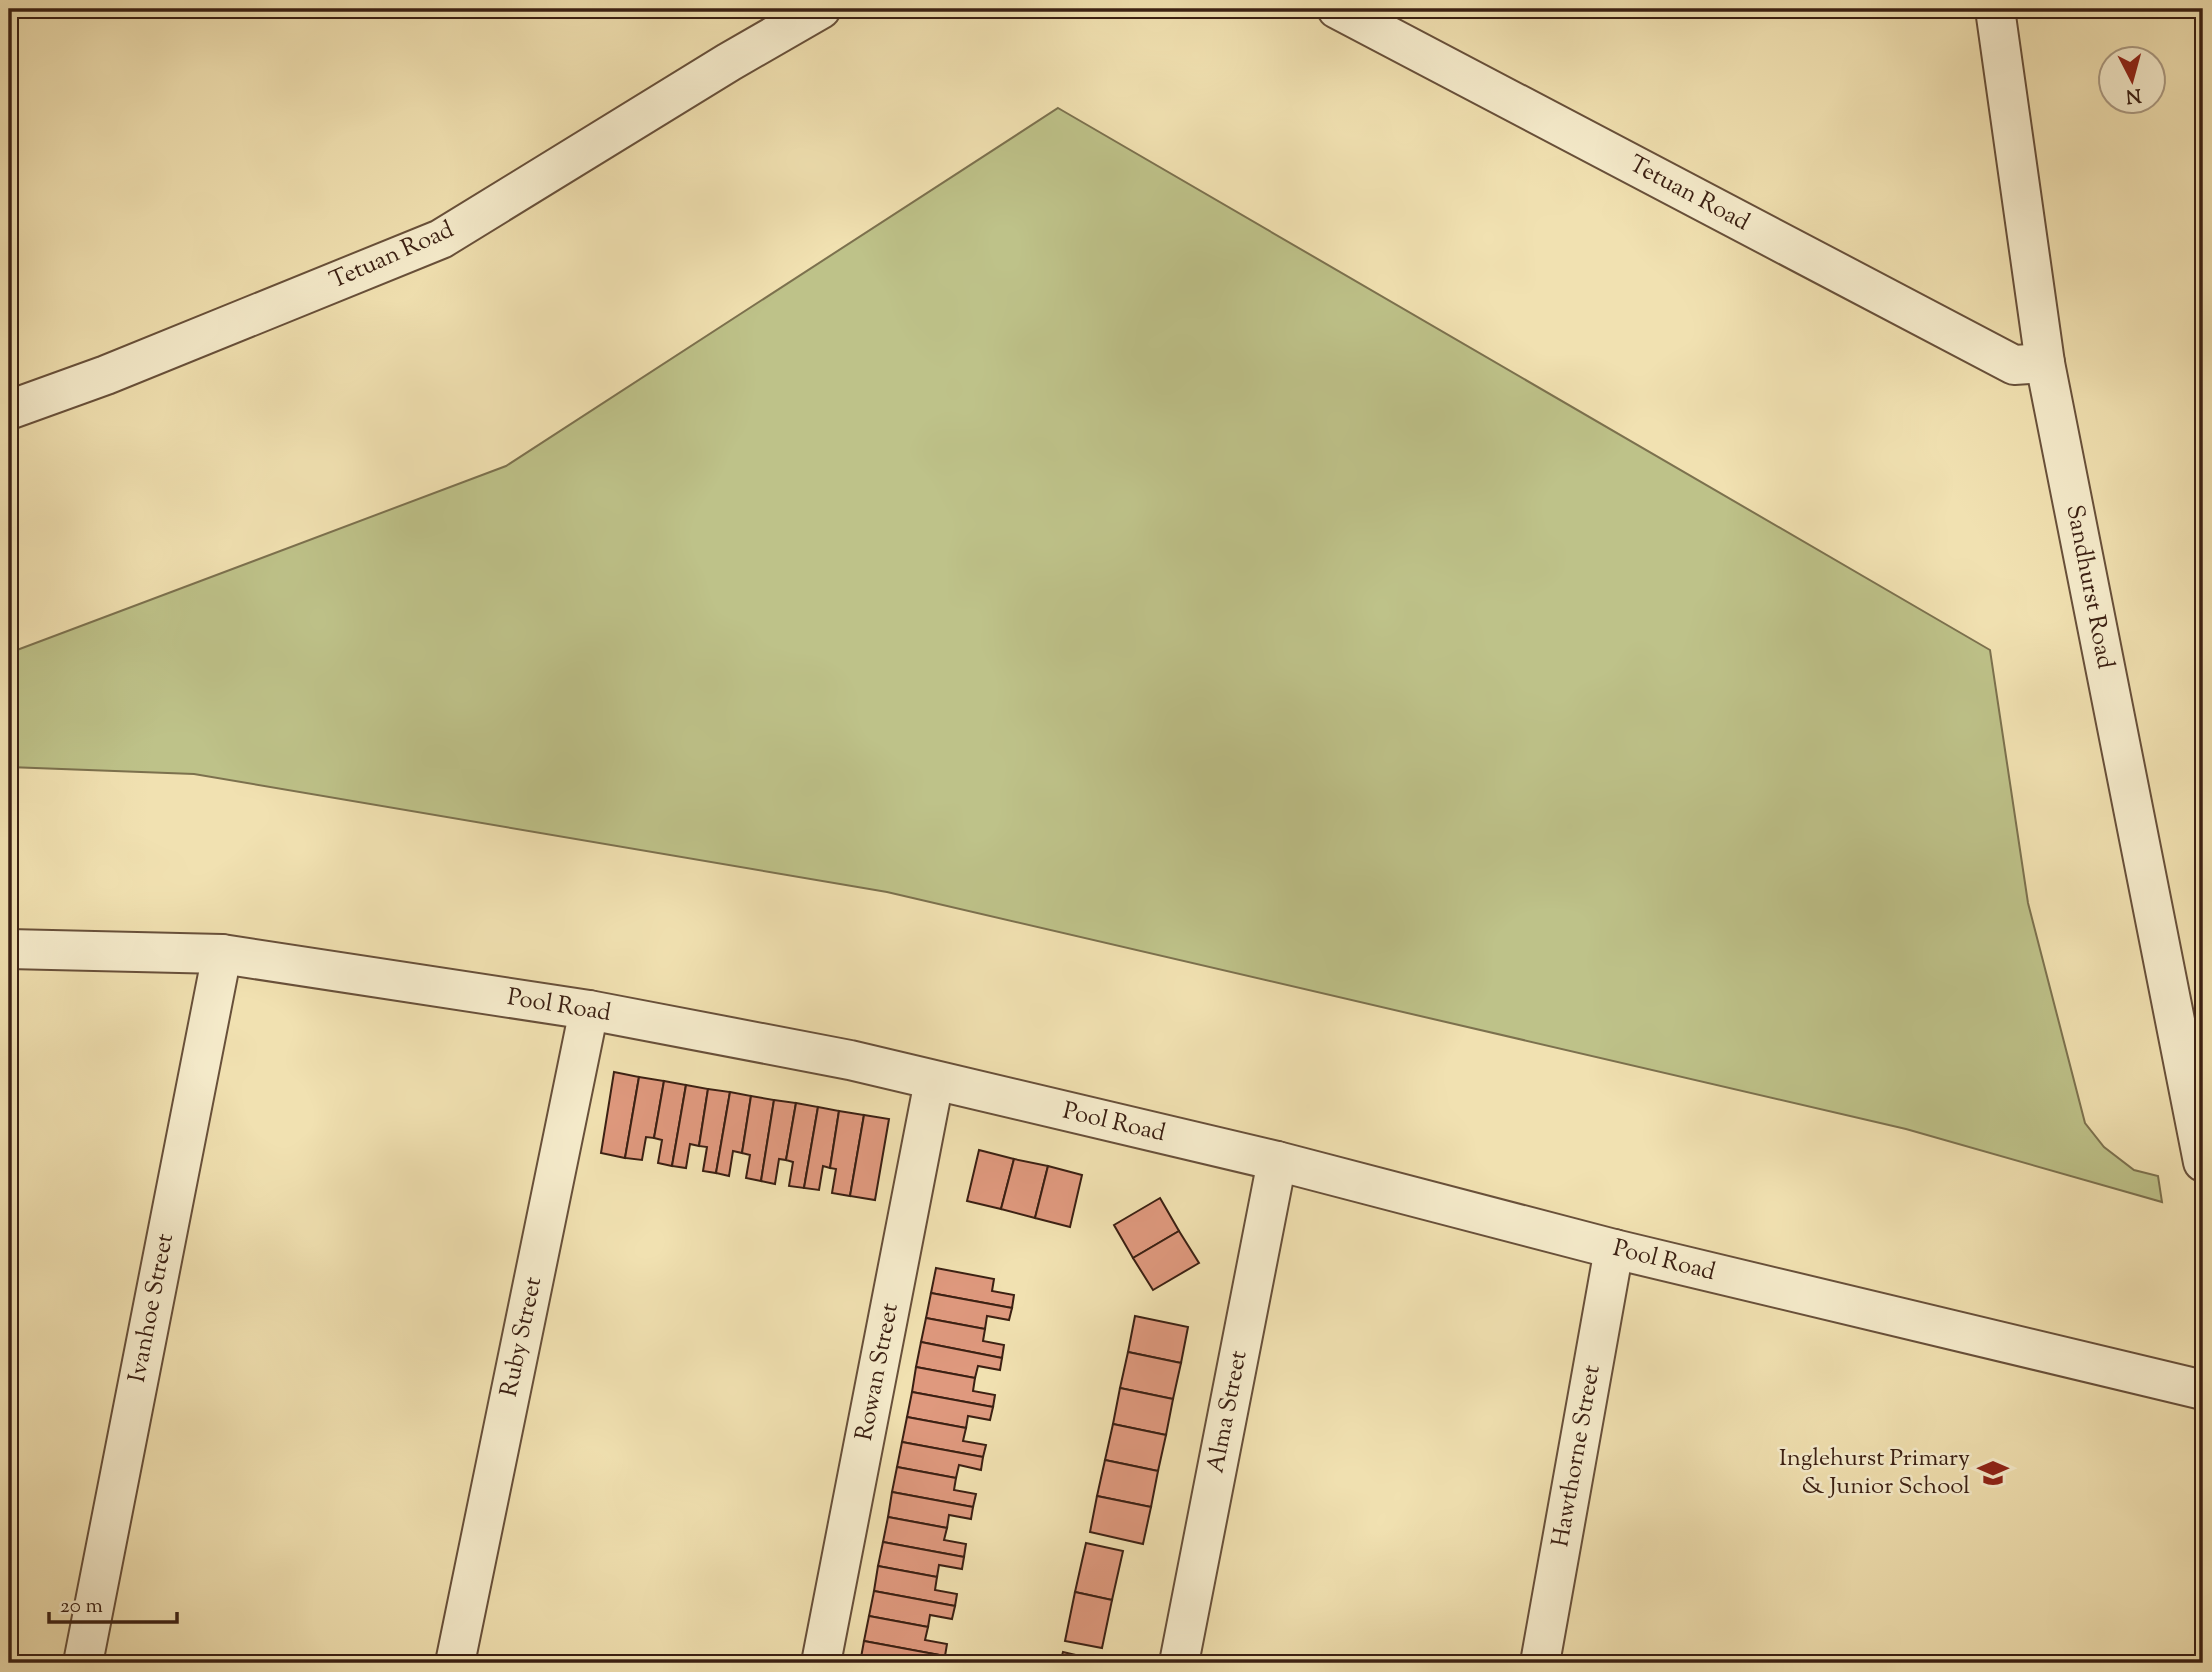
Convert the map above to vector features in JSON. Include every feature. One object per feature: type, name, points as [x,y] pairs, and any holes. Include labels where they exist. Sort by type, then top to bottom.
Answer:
[{"type":"street","name":"Tetuan Road","points":[[9,410],[106,375],[441,239],[729,62],[821,9]]},
{"type":"street","name":"Tetuan Road","points":[[1337,9],[2014,365],[2045,363]]},
{"type":"street","name":"Sandhurst Road","points":[[1995,9],[2045,363],[2203,1162]]},
{"type":"street","name":"Pool Road","points":[[9,948],[222,954],[589,1010],[850,1059],[1277,1161],[1615,1249],[2203,1390]]},
{"type":"street","name":"Ivanhoe Street","points":[[83,1663],[222,954]]},
{"type":"street","name":"Ruby Street","points":[[455,1663],[589,1010]]},
{"type":"street","name":"Rowan Street","points":[[821,1663],[934,1081]]},
{"type":"street","name":"Alma Street","points":[[1179,1663],[1277,1161]]},
{"type":"street","name":"Hawthorne Street","points":[[1540,1663],[1615,1249]]},
{"type":"green space","points":[[1058,108],[1990,650],[2028,903],[2085,1123],[2104,1147],[2134,1170],[2158,1176],[2162,1202],[1906,1129],[887,892],[194,774],[9,767],[9,653],[506,466]]},
{"type":"building","points":[[614,1072],[639,1077],[625,1158],[601,1153]]},
{"type":"building","points":[[639,1077],[664,1081],[654,1138],[646,1137],[642,1160],[625,1158]]},
{"type":"building","points":[[664,1081],[686,1085],[672,1166],[658,1163],[662,1140],[654,1138]]},
{"type":"building","points":[[686,1085],[708,1089],[699,1146],[690,1144],[686,1168],[672,1166]]},
{"type":"building","points":[[708,1089],[730,1092],[716,1173],[703,1171],[707,1147],[699,1146]]},
{"type":"building","points":[[730,1092],[751,1096],[742,1153],[733,1151],[729,1176],[716,1173]]},
{"type":"building","points":[[751,1096],[774,1100],[761,1181],[746,1178],[750,1155],[742,1153]]},
{"type":"building","points":[[774,1100],[796,1103],[786,1160],[779,1159],[775,1184],[761,1181]]},
{"type":"building","points":[[796,1103],[818,1107],[804,1188],[789,1186],[793,1162],[786,1160]]},
{"type":"building","points":[[818,1107],[839,1111],[830,1168],[823,1166],[819,1190],[804,1188]]},
{"type":"building","points":[[839,1111],[864,1115],[850,1196],[832,1193],[836,1169],[830,1168]]},
{"type":"building","points":[[864,1115],[889,1119],[875,1200],[850,1196]]},
{"type":"building","points":[[979,1150],[1014,1159],[1001,1209],[967,1201]]},
{"type":"building","points":[[1014,1159],[1048,1166],[1035,1218],[1001,1209]]},
{"type":"building","points":[[1048,1166],[1082,1175],[1070,1227],[1035,1218]]},
{"type":"building","points":[[1160,1198],[1179,1231],[1133,1258],[1114,1225]]},
{"type":"building","points":[[1179,1231],[1199,1263],[1153,1290],[1133,1258]]},
{"type":"building","points":[[936,1268],[994,1279],[992,1291],[1014,1295],[1012,1308],[931,1293]]},
{"type":"building","points":[[931,1293],[1012,1308],[1009,1320],[987,1316],[985,1329],[926,1318]]},
{"type":"building","points":[[1135,1316],[1188,1327],[1181,1363],[1128,1352]]},
{"type":"building","points":[[926,1318],[985,1329],[983,1341],[1004,1345],[1002,1358],[921,1342]]},
{"type":"building","points":[[921,1342],[1002,1358],[1000,1370],[978,1366],[975,1378],[916,1367]]},
{"type":"building","points":[[1128,1352],[1181,1363],[1173,1399],[1120,1388]]},
{"type":"building","points":[[916,1367],[975,1378],[973,1391],[995,1395],[993,1407],[912,1392]]},
{"type":"building","points":[[1120,1388],[1173,1399],[1166,1435],[1113,1424]]},
{"type":"building","points":[[912,1392],[993,1407],[990,1420],[968,1416],[966,1428],[907,1417]]},
{"type":"building","points":[[907,1417],[966,1428],[963,1441],[986,1445],[983,1457],[902,1442]]},
{"type":"building","points":[[1113,1424],[1166,1435],[1158,1471],[1105,1460]]},
{"type":"building","points":[[902,1442],[983,1457],[981,1470],[959,1465],[956,1478],[897,1467]]},
{"type":"building","points":[[1105,1460],[1158,1471],[1151,1507],[1097,1496]]},
{"type":"building","points":[[897,1467],[956,1478],[954,1490],[976,1494],[973,1507],[892,1492]]},
{"type":"building","points":[[892,1492],[973,1507],[971,1519],[949,1515],[947,1528],[888,1517]]},
{"type":"building","points":[[1097,1496],[1151,1507],[1143,1544],[1090,1532]]},
{"type":"building","points":[[888,1517],[947,1528],[944,1540],[966,1544],[964,1557],[883,1542]]},
{"type":"building","points":[[883,1542],[964,1557],[962,1569],[939,1565],[937,1577],[878,1566]]},
{"type":"building","points":[[1086,1543],[1123,1551],[1112,1600],[1075,1592]]},
{"type":"building","points":[[878,1566],[937,1577],[935,1590],[957,1594],[955,1606],[874,1591]]},
{"type":"building","points":[[874,1591],[955,1606],[952,1619],[930,1615],[928,1627],[869,1616]]},
{"type":"building","points":[[1075,1592],[1112,1600],[1102,1648],[1065,1641]]},
{"type":"building","points":[[869,1616],[928,1627],[925,1640],[947,1644],[945,1656],[864,1641]]},
{"type":"building","points":[[864,1641],[945,1656],[944,1663],[860,1663]]},
{"type":"building","points":[[1063,1652],[1101,1661],[1060,1663]]},
{"type":"place","name":"Inglehurst Primary & Junior School","points":[[1993,1473]]}]
